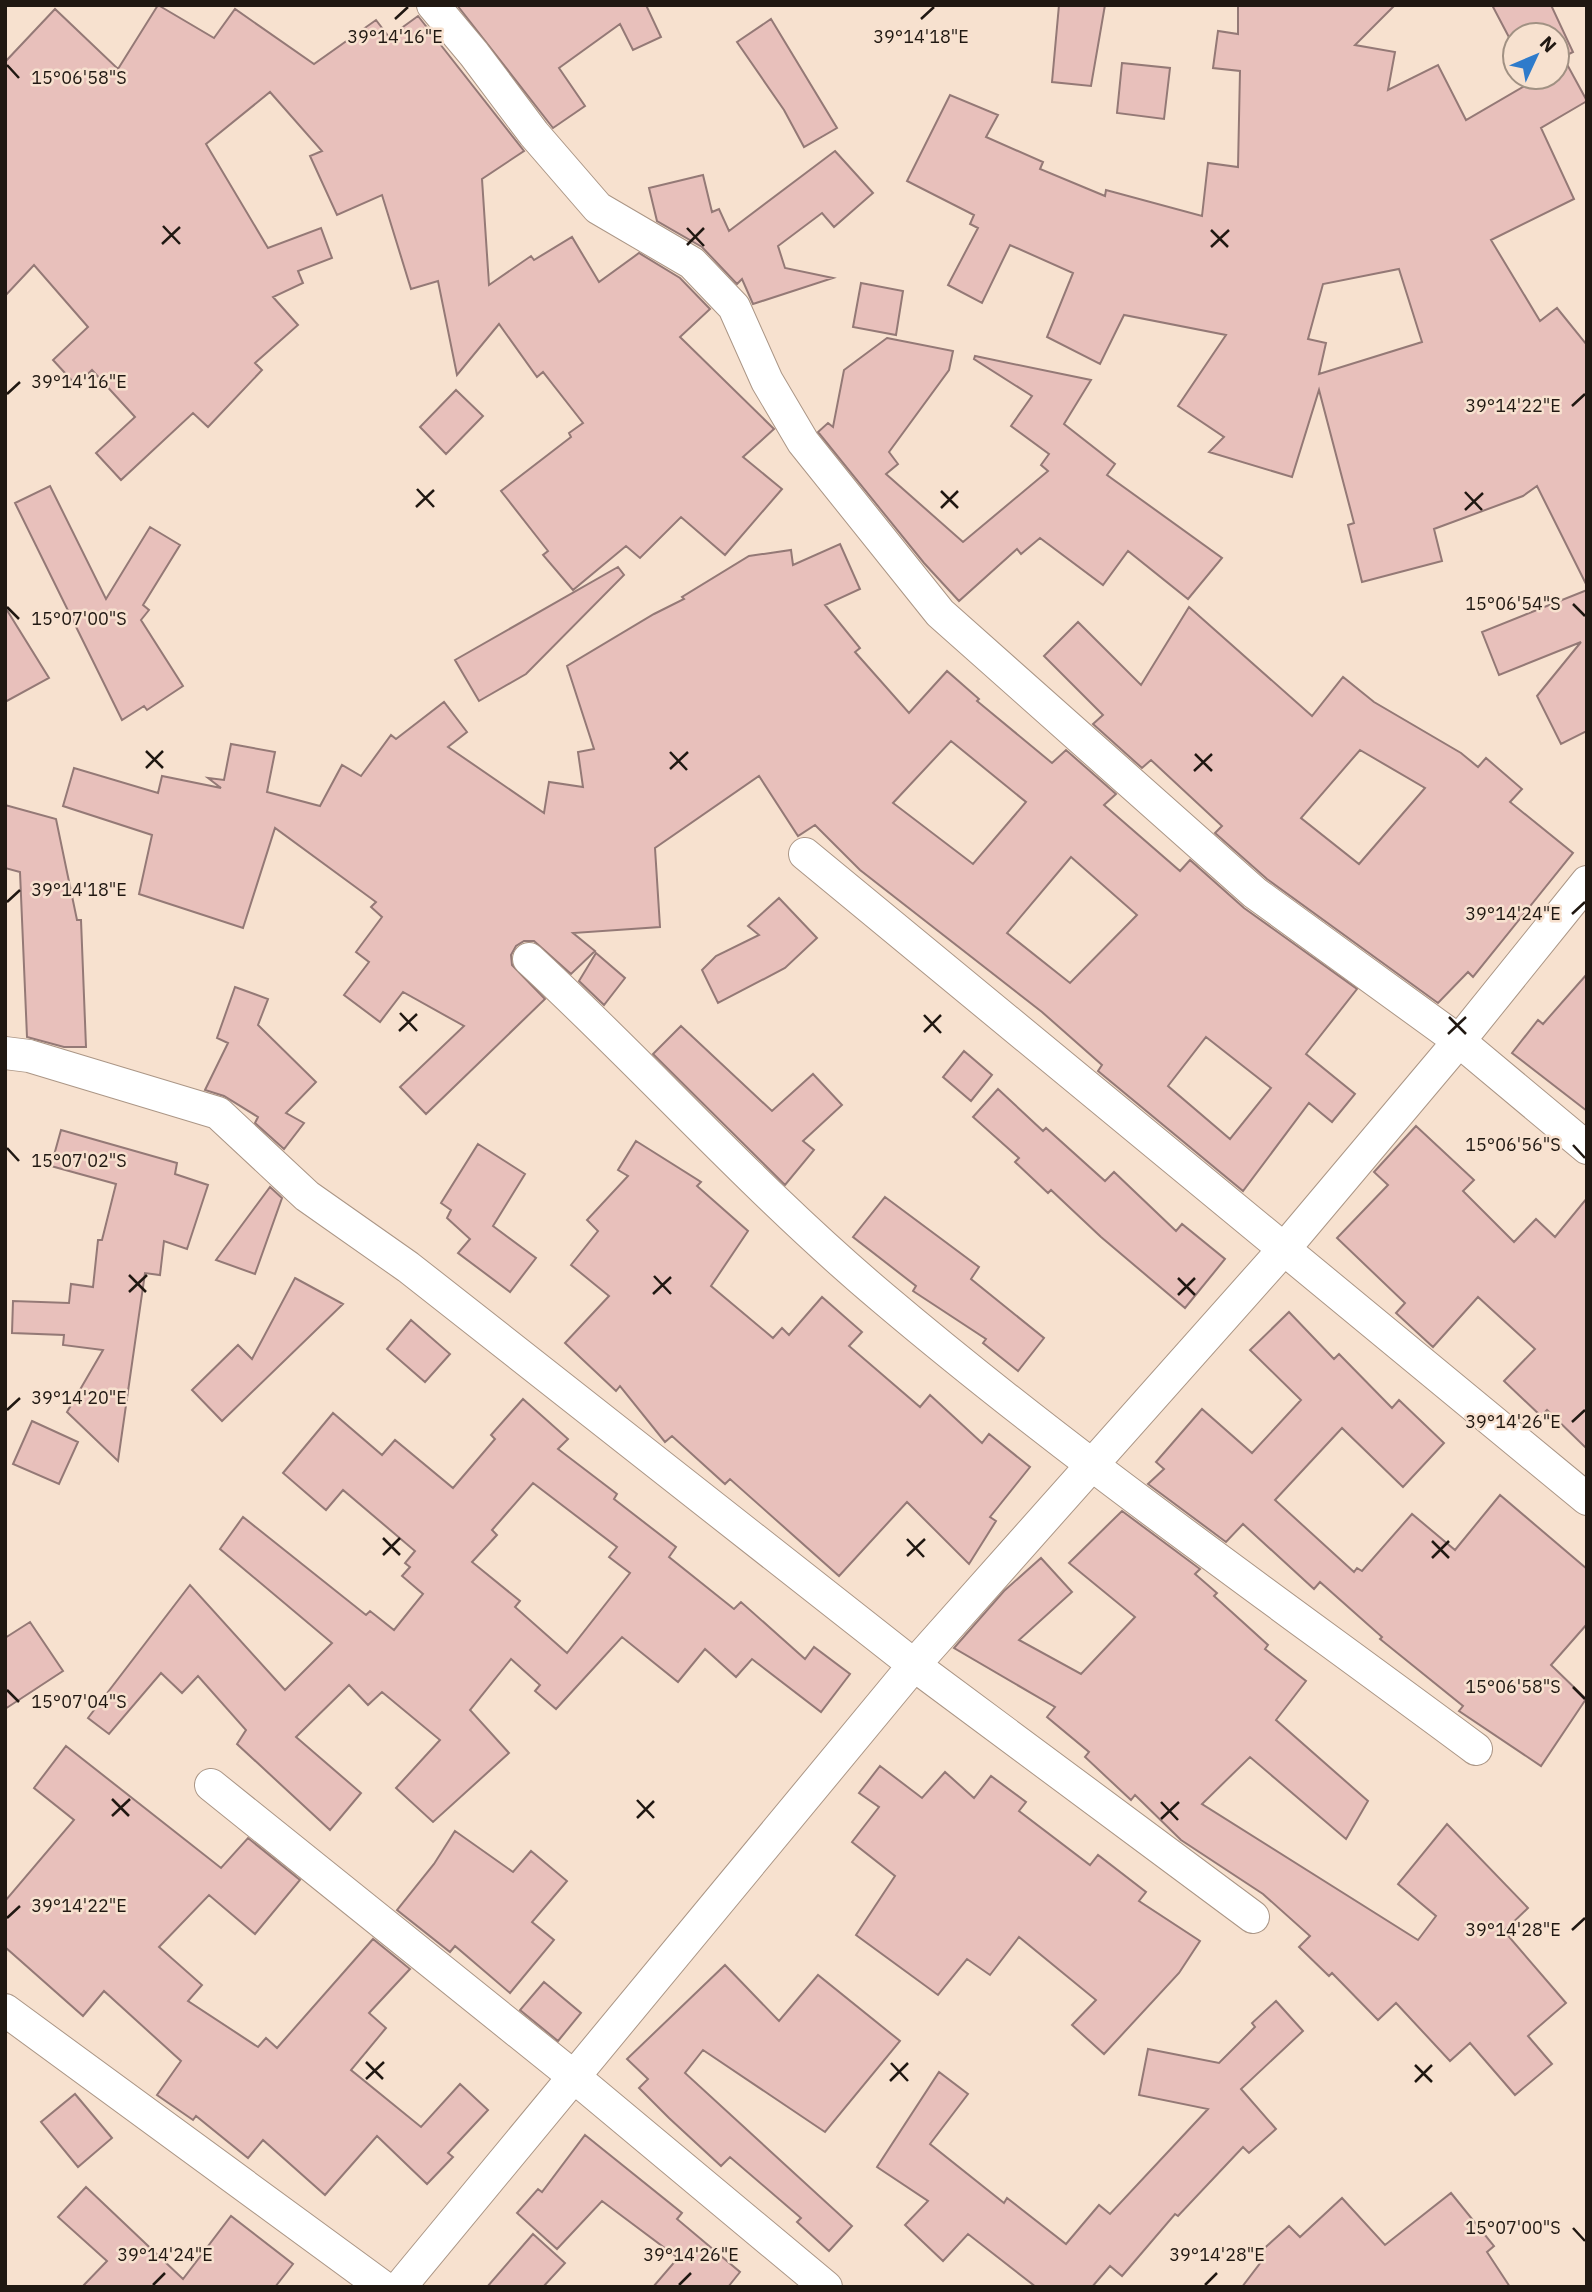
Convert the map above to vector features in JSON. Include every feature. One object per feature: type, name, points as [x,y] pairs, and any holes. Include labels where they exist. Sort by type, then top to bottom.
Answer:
[{"type":"street","points":[[433,5],[534,134],[597,208],[692,263],[734,307],[767,382],[803,442],[940,613],[1255,893],[1459,1041],[1587,1148]]},
{"type":"street","points":[[805,854],[1587,1499]]},
{"type":"street","points":[[400,2287],[914,1665],[1284,1249],[1459,1041],[1587,882]]},
{"type":"street","points":[[529,959],[592,1017],[705,1133],[882,1297],[1093,1465],[1476,1749]]},
{"type":"street","points":[[5,1053],[30,1056],[218,1113],[307,1196],[408,1267],[503,1340],[914,1665],[1253,1917]]},
{"type":"street","points":[[211,1785],[573,2076],[826,2287]]},
{"type":"street","points":[[5,2010],[383,2287]]},
{"type":"building","points":[[158,5],[214,38],[235,9],[314,64],[376,20],[389,37],[418,16],[524,151],[482,179],[489,285],[531,256],[534,260],[572,237],[599,282],[639,253],[680,278],[710,309],[680,337],[774,429],[743,457],[782,489],[725,555],[681,517],[640,558],[626,546],[573,590],[543,555],[548,551],[501,491],[571,437],[569,433],[583,423],[543,372],[537,377],[499,324],[457,375],[438,281],[411,289],[382,195],[337,215],[310,156],[322,151],[270,92],[206,144],[268,248],[321,228],[332,258],[298,271],[303,283],[273,297],[298,325],[255,363],[262,370],[208,427],[193,413],[121,480],[96,453],[135,417],[92,370],[76,385],[53,360],[88,327],[34,265],[5,296],[5,62],[55,9],[118,69]]},
{"type":"building","points":[[457,5],[646,5],[661,37],[633,50],[620,24],[559,68],[585,106],[553,128]]},
{"type":"building","points":[[1059,5],[1105,5],[1091,86],[1052,82]]},
{"type":"building","points":[[1238,5],[1395,5],[1355,45],[1395,52],[1388,90],[1438,65],[1466,120],[1516,91],[1571,91],[1571,72],[1587,101],[1541,128],[1574,199],[1491,240],[1540,321],[1557,308],[1587,345],[1587,586],[1537,486],[1523,496],[1434,529],[1442,561],[1362,582],[1348,525],[1354,523],[1319,390],[1292,477],[1209,452],[1224,437],[1178,406],[1226,335],[1124,315],[1100,364],[1047,337],[1073,273],[1010,245],[982,303],[948,285],[978,228],[970,224],[974,215],[907,181],[950,95],[998,115],[986,137],[1043,162],[1040,169],[1105,196],[1106,190],[1202,216],[1208,163],[1238,167],[1240,71],[1213,68],[1218,31],[1238,34]],"holes":[[[1399,269],[1422,342],[1319,374],[1326,343],[1308,339],[1323,284]]]},
{"type":"building","points":[[1492,5],[1551,5],[1558,21],[1501,22]]},
{"type":"building","points":[[771,19],[837,128],[804,147],[784,110],[737,42]]},
{"type":"building","points":[[1122,63],[1170,68],[1164,119],[1117,113]]},
{"type":"building","points":[[835,151],[873,193],[834,227],[822,213],[778,246],[785,268],[833,278],[753,304],[742,279],[737,284],[702,247],[657,221],[649,188],[703,175],[712,212],[719,209],[729,231]]},
{"type":"building","points":[[861,283],[903,291],[896,335],[853,327]]},
{"type":"building","points":[[887,338],[953,351],[949,370],[889,452],[898,464],[886,474],[963,542],[1048,471],[1041,465],[1049,454],[1011,426],[1032,396],[974,359],[975,356],[1091,380],[1064,424],[1115,464],[1107,475],[1222,558],[1188,599],[1128,551],[1103,585],[1040,538],[1021,554],[1017,549],[959,601],[924,563],[818,432],[828,423],[833,427],[844,370]]},
{"type":"building","points":[[456,390],[483,416],[446,454],[420,427]]},
{"type":"building","points":[[50,486],[106,599],[150,527],[180,545],[143,605],[149,610],[141,620],[183,686],[147,710],[144,706],[122,720],[15,503]]},
{"type":"building","points":[[840,544],[860,589],[825,605],[860,648],[855,652],[909,713],[947,671],[979,699],[977,701],[1052,763],[1066,750],[1116,794],[1104,805],[1180,871],[1190,860],[1244,908],[1357,989],[1306,1054],[1355,1094],[1332,1122],[1309,1103],[1243,1191],[1098,1071],[1102,1065],[1042,1012],[860,870],[815,825],[798,836],[759,776],[655,848],[660,927],[573,933],[595,951],[571,974],[534,941],[524,941],[516,946],[511,955],[512,965],[545,999],[426,1114],[400,1087],[464,1026],[403,992],[380,1022],[344,995],[369,962],[356,952],[382,917],[371,907],[376,902],[275,828],[243,928],[139,894],[152,835],[63,806],[74,768],[158,793],[162,776],[221,788],[208,778],[224,780],[231,744],[275,752],[267,792],[320,806],[342,765],[361,776],[391,735],[396,739],[444,702],[467,732],[448,747],[544,813],[549,782],[583,787],[578,752],[594,749],[567,666],[684,599],[682,597],[749,556],[791,550],[793,565]],"holes":[[[951,741],[1026,802],[973,864],[893,803]],[[1071,857],[1137,915],[1070,983],[1007,933]],[[1206,1037],[1271,1088],[1230,1139],[1168,1086]]]},
{"type":"building","points":[[618,567],[624,575],[526,674],[479,701],[455,660]]},
{"type":"building","points":[[1587,590],[1587,731],[1561,744],[1537,696],[1581,642],[1499,675],[1482,632]]},
{"type":"building","points":[[5,607],[49,678],[5,702]]},
{"type":"building","points":[[1189,607],[1312,716],[1343,677],[1374,702],[1461,753],[1478,767],[1486,758],[1522,789],[1510,802],[1573,853],[1473,977],[1468,972],[1438,1003],[1267,879],[1215,833],[1222,826],[1151,760],[1142,768],[1093,724],[1103,715],[1044,656],[1078,622],[1141,685]],"holes":[[[1360,750],[1425,788],[1359,864],[1301,818]]]},
{"type":"building","points":[[5,805],[56,819],[77,920],[81,920],[86,1047],[64,1047],[27,1037],[20,872],[5,868]]},
{"type":"building","points":[[779,898],[817,938],[785,968],[718,1003],[702,970],[716,956],[759,935],[748,926]]},
{"type":"building","points":[[596,953],[625,978],[604,1005],[579,981]]},
{"type":"building","points":[[1587,974],[1587,1111],[1512,1053],[1538,1020],[1543,1024]]},
{"type":"building","points":[[235,987],[268,999],[258,1025],[316,1082],[286,1113],[304,1123],[284,1149],[255,1123],[258,1117],[224,1096],[205,1090],[228,1043],[217,1038]]},
{"type":"building","points":[[681,1026],[772,1111],[813,1074],[842,1105],[803,1141],[814,1150],[785,1185],[653,1054]]},
{"type":"building","points":[[964,1051],[992,1075],[971,1101],[943,1077]]},
{"type":"building","points":[[998,1089],[1043,1131],[1046,1128],[1105,1181],[1114,1172],[1176,1231],[1182,1224],[1225,1259],[1185,1308],[1101,1237],[1051,1190],[1048,1193],[1015,1162],[1019,1158],[973,1117]]},
{"type":"building","points":[[1416,1126],[1474,1180],[1463,1191],[1514,1242],[1536,1219],[1555,1237],[1587,1198],[1587,1449],[1547,1410],[1541,1416],[1504,1381],[1535,1349],[1478,1297],[1433,1347],[1396,1313],[1405,1303],[1337,1238],[1388,1185],[1374,1172]]},
{"type":"building","points":[[61,1130],[177,1163],[175,1174],[208,1185],[187,1249],[164,1241],[160,1275],[145,1273],[118,1461],[67,1412],[103,1350],[63,1345],[64,1335],[12,1333],[13,1301],[69,1303],[71,1284],[93,1287],[98,1240],[102,1240],[116,1184],[51,1166]]},
{"type":"building","points":[[636,1141],[701,1182],[697,1186],[748,1231],[711,1286],[773,1338],[782,1328],[789,1335],[822,1297],[862,1332],[849,1346],[920,1407],[930,1395],[982,1443],[989,1434],[1030,1467],[990,1517],[996,1521],[969,1564],[907,1502],[839,1576],[730,1479],[725,1484],[672,1436],[665,1442],[620,1386],[616,1391],[565,1343],[609,1296],[571,1265],[598,1231],[587,1220],[628,1176],[618,1170]]},
{"type":"building","points":[[478,1144],[525,1174],[493,1226],[536,1258],[510,1292],[458,1253],[470,1239],[447,1218],[451,1210],[441,1203]]},
{"type":"building","points":[[270,1187],[282,1198],[255,1274],[216,1260]]},
{"type":"building","points":[[885,1197],[979,1267],[971,1279],[1044,1338],[1018,1371],[983,1343],[986,1339],[913,1291],[916,1286],[853,1237]]},
{"type":"building","points":[[295,1278],[343,1304],[222,1421],[192,1390],[238,1345],[252,1359]]},
{"type":"building","points":[[1289,1312],[1334,1359],[1339,1354],[1392,1408],[1399,1400],[1444,1443],[1403,1487],[1342,1428],[1275,1500],[1354,1572],[1357,1568],[1362,1571],[1412,1514],[1455,1550],[1500,1495],[1587,1569],[1587,1624],[1551,1665],[1586,1699],[1541,1766],[1459,1711],[1463,1706],[1380,1639],[1382,1637],[1320,1582],[1314,1589],[1243,1524],[1226,1542],[1148,1484],[1164,1469],[1156,1462],[1202,1409],[1252,1453],[1301,1400],[1250,1350]]},
{"type":"building","points":[[411,1320],[450,1354],[425,1382],[387,1349]]},
{"type":"building","points":[[523,1399],[568,1439],[558,1449],[617,1494],[614,1499],[676,1547],[669,1557],[734,1609],[741,1602],[805,1659],[814,1647],[850,1674],[821,1712],[752,1659],[736,1677],[705,1649],[678,1682],[622,1637],[556,1709],[535,1691],[540,1685],[511,1659],[470,1710],[509,1753],[433,1822],[396,1788],[440,1740],[382,1692],[368,1705],[349,1685],[296,1737],[361,1793],[330,1830],[237,1744],[246,1730],[198,1676],[182,1693],[161,1673],[109,1734],[88,1718],[190,1585],[285,1690],[332,1643],[220,1549],[243,1517],[366,1615],[370,1611],[394,1630],[423,1594],[402,1576],[410,1567],[405,1563],[415,1551],[343,1490],[326,1510],[283,1473],[333,1413],[382,1455],[395,1440],[453,1488],[495,1439],[491,1435]],"holes":[[[533,1483],[617,1547],[609,1557],[630,1573],[567,1653],[515,1607],[520,1601],[472,1562],[497,1535],[492,1530]]]},
{"type":"building","points":[[32,1421],[78,1442],[59,1484],[13,1464]]},
{"type":"building","points":[[1122,1511],[1200,1569],[1195,1574],[1217,1593],[1214,1596],[1268,1645],[1265,1649],[1306,1681],[1276,1720],[1368,1801],[1346,1839],[1250,1757],[1202,1804],[1418,1940],[1436,1916],[1398,1884],[1447,1824],[1528,1908],[1504,1931],[1566,2003],[1528,2036],[1552,2064],[1515,2095],[1470,2043],[1450,2061],[1396,2003],[1378,2020],[1332,1973],[1329,1976],[1299,1947],[1310,1936],[1263,1894],[1181,1840],[1135,1795],[1131,1800],[1085,1757],[1089,1752],[1047,1717],[1055,1707],[954,1648],[1004,1591],[1041,1558],[1072,1592],[1019,1640],[1081,1674],[1135,1617],[1069,1563]]},
{"type":"building","points":[[30,1622],[63,1671],[5,1709],[5,1638]]},
{"type":"building","points":[[66,1746],[221,1868],[248,1838],[300,1880],[255,1934],[209,1895],[159,1947],[202,1985],[188,2001],[258,2047],[266,2038],[277,2048],[373,1939],[410,1969],[369,2013],[386,2028],[351,2070],[421,2127],[460,2084],[488,2110],[448,2153],[453,2157],[427,2184],[377,2136],[325,2195],[263,2140],[248,2158],[196,2116],[193,2120],[157,2095],[181,2061],[104,1991],[83,2016],[5,1947],[5,1901],[74,1820],[34,1788]]},
{"type":"building","points":[[880,1766],[922,1798],[945,1772],[974,1798],[991,1776],[1026,1802],[1019,1811],[1090,1865],[1098,1855],[1146,1892],[1139,1901],[1200,1941],[1179,1973],[1104,2054],[1072,2025],[1096,2000],[1019,1937],[990,1975],[967,1959],[938,1995],[856,1935],[895,1876],[852,1842],[879,1807],[859,1793]]},
{"type":"building","points":[[455,1831],[513,1872],[531,1851],[567,1881],[532,1922],[554,1940],[510,1993],[455,1946],[450,1952],[397,1910],[434,1864]]},
{"type":"building","points":[[725,1965],[779,2021],[818,1975],[900,2041],[825,2132],[703,2050],[685,2073],[852,2226],[829,2251],[797,2222],[801,2218],[730,2157],[721,2166],[669,2118],[639,2088],[648,2079],[627,2059]]},
{"type":"building","points":[[544,1982],[581,2013],[558,2041],[520,2010]]},
{"type":"building","points":[[1276,2001],[1303,2031],[1241,2089],[1276,2129],[1249,2153],[1243,2147],[1178,2216],[1175,2214],[1122,2276],[1110,2266],[1092,2287],[1036,2287],[968,2234],[943,2261],[905,2225],[928,2201],[877,2167],[939,2072],[968,2094],[930,2144],[1004,2203],[1007,2198],[1066,2244],[1099,2205],[1110,2214],[1208,2109],[1139,2095],[1148,2049],[1219,2063],[1255,2027],[1252,2023]]},
{"type":"building","points":[[75,2094],[112,2138],[78,2167],[41,2122]]},
{"type":"building","points":[[585,2135],[682,2213],[677,2219],[740,2272],[728,2287],[653,2287],[678,2258],[602,2201],[557,2249],[517,2213],[538,2189],[542,2192]]},
{"type":"building","points":[[86,2187],[183,2279],[231,2216],[293,2264],[275,2287],[82,2287],[107,2261],[58,2217]]},
{"type":"building","points":[[1451,2193],[1494,2246],[1487,2252],[1510,2287],[1242,2287],[1264,2258],[1259,2253],[1289,2226],[1300,2237],[1342,2198],[1385,2245]]},
{"type":"building","points":[[533,2234],[565,2263],[543,2287],[487,2287]]}]
